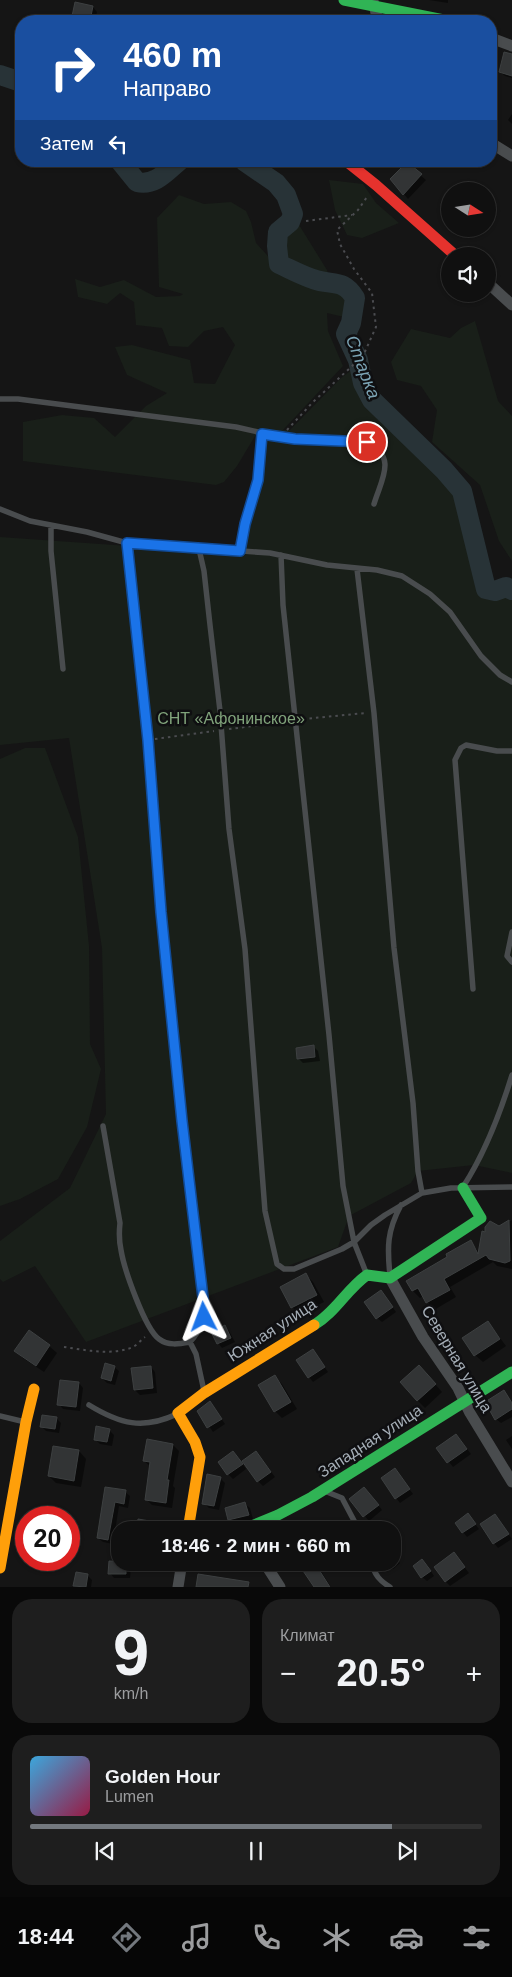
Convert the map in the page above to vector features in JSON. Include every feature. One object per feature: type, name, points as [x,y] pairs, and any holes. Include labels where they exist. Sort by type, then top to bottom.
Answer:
[{"type":"street","points":[[344,0],[373,3],[424,15]]},
{"type":"street","points":[[369,15],[373,3]]},
{"type":"street","points":[[497,40],[512,46]]},
{"type":"street","points":[[497,147],[512,156]]},
{"type":"street","points":[[354,167],[446,247]]},
{"type":"street","points":[[496,290],[512,305]]},
{"type":"street","points":[[367,1275],[390,1278],[481,1218],[463,1188]]},
{"type":"street","name":"Южная улица","points":[[178,1414],[204,1393],[318,1323],[347,1290],[367,1275]]},
{"type":"street","name":"Северная улица","points":[[390,1278],[423,1337],[464,1399],[470,1413],[512,1482]]},
{"type":"street","name":"Западная улица","points":[[265,1521],[290,1510],[368,1464],[464,1399],[512,1372]]},
{"type":"street","points":[[0,1568],[26,1422],[34,1389]]},
{"type":"street","points":[[178,1414],[195,1442],[200,1457],[189,1521]]},
{"type":"street","points":[[178,1587],[181,1571]]},
{"type":"street","points":[[270,1571],[280,1587]]},
{"type":"lane","points":[[0,399],[18,399],[236,427],[280,437],[360,441],[373,445],[385,459],[386,467],[374,504]]},
{"type":"lane","points":[[240,551],[245,524],[258,480],[262,434]]},
{"type":"lane","points":[[0,510],[30,521],[87,532],[127,543],[281,555],[402,576],[430,594],[450,612],[481,656],[500,675],[512,682]]},
{"type":"lane","points":[[51,525],[50,552],[63,669]]},
{"type":"lane","points":[[103,1126],[120,1223],[121,1251],[136,1296],[155,1336],[167,1343],[190,1342],[202,1326],[204,1306],[178,1081],[161,912],[148,740],[127,543]]},
{"type":"lane","points":[[199,549],[204,571],[222,730],[229,828],[245,949],[265,1211],[277,1264],[284,1269],[294,1269],[354,1242],[371,1225],[422,1193],[451,1188],[512,1186]]},
{"type":"lane","points":[[281,555],[284,605],[343,1186],[354,1242],[367,1275]]},
{"type":"lane","points":[[357,569],[374,713],[394,948],[422,1193]]},
{"type":"lane","points":[[473,989],[455,760],[461,748],[466,745],[497,751],[512,751]]},
{"type":"lane","points":[[512,932],[507,956],[512,962]]},
{"type":"lane","points":[[463,1188],[474,1171],[500,1114],[512,1075]]},
{"type":"lane","points":[[390,1278],[387,1243],[394,1219],[401,1205]]},
{"type":"lane","points":[[190,1342],[196,1354],[204,1393]]},
{"type":"lane","name":"Южная улица","points":[[90,1405],[108,1416],[133,1423],[147,1424],[162,1421],[178,1414]]},
{"type":"lane","points":[[0,1416],[26,1422]]},
{"type":"lane","points":[[323,1491],[342,1498],[354,1521]]},
{"type":"lane","points":[[374,1571],[378,1578],[390,1587]]},
{"type":"path","points":[[280,437],[313,402],[363,356],[376,327],[372,293],[354,269],[340,244],[337,230],[358,210],[376,185]]},
{"type":"path","points":[[306,221],[352,215]]},
{"type":"path","points":[[148,740],[296,720],[374,713]]},
{"type":"path","points":[[64,1347],[95,1352],[123,1350],[134,1347],[152,1330]]},
{"type":"green space","points":[[329,180],[363,184],[376,203],[399,223],[362,238],[347,235],[335,210]]},
{"type":"green space","name":"СНТ «Афонинское»","points":[[179,195],[204,204],[231,202],[246,211],[256,243],[277,266],[318,286],[338,285],[347,290],[352,298],[348,318],[327,313],[328,331],[343,366],[283,430],[290,430],[341,378],[357,366],[360,384],[367,401],[395,429],[401,428],[444,470],[462,491],[486,589],[495,591],[506,587],[512,590],[512,1173],[474,1165],[418,1171],[411,1183],[349,1216],[338,1247],[86,1342],[35,1266],[3,1282],[0,1279],[0,1241],[70,1188],[106,1114],[102,948],[69,738],[0,745],[0,537],[243,554],[265,430],[260,428],[237,466],[224,482],[216,485],[23,461],[23,422],[62,415],[94,418],[115,437],[146,406],[167,393],[127,375],[115,347],[132,345],[190,360],[194,383],[215,384],[235,345],[223,327],[204,331],[188,347],[169,346],[162,328],[136,325],[134,302],[120,293],[107,304],[78,297],[75,279],[100,287],[124,280],[156,297],[180,296],[183,294],[159,287],[157,218]],"holes":[[[371,422],[373,430],[358,430],[356,426]]]},
{"type":"green space","points":[[296,220],[327,270],[329,278],[314,279],[281,263],[280,233]]},
{"type":"green space","points":[[475,321],[498,401],[512,416],[512,561],[499,541],[480,485],[432,442],[437,410],[421,386],[397,380],[391,362],[411,329],[450,338],[461,328]]},
{"type":"green space","points":[[25,748],[45,748],[78,837],[89,946],[90,1044],[101,1069],[87,1127],[58,1179],[20,1199],[0,1206],[0,759]]},
{"type":"building","points":[[75,2],[93,6],[91,15],[72,15]]},
{"type":"building","points":[[504,52],[512,54],[512,76],[499,72]]},
{"type":"building","points":[[402,167],[413,167],[422,174],[403,195],[390,179]]},
{"type":"building","points":[[314,1045],[315,1057],[297,1059],[296,1048]]},
{"type":"building","points":[[509,1220],[510,1261],[505,1263],[489,1259],[486,1255],[444,1279],[450,1290],[426,1303],[418,1288],[412,1291],[406,1281],[447,1257],[446,1254],[471,1240],[478,1254],[482,1231],[485,1232],[485,1227],[490,1221],[499,1226]]},
{"type":"building","points":[[306,1273],[317,1295],[291,1308],[280,1287]]},
{"type":"building","points":[[381,1290],[393,1307],[376,1319],[364,1302]]},
{"type":"building","points":[[488,1321],[500,1339],[474,1356],[462,1338]]},
{"type":"building","points":[[225,1325],[231,1338],[217,1344],[211,1332]]},
{"type":"building","points":[[29,1330],[50,1345],[36,1366],[14,1351]]},
{"type":"building","points":[[313,1349],[325,1367],[308,1378],[296,1360]]},
{"type":"building","points":[[105,1363],[115,1366],[111,1381],[101,1378]]},
{"type":"building","points":[[419,1365],[436,1384],[417,1401],[400,1382]]},
{"type":"building","points":[[151,1366],[153,1388],[134,1390],[131,1368]]},
{"type":"building","points":[[275,1375],[291,1402],[274,1412],[258,1385]]},
{"type":"building","points":[[60,1380],[79,1382],[76,1407],[57,1405]]},
{"type":"building","points":[[504,1390],[512,1403],[512,1409],[495,1420],[485,1402]]},
{"type":"building","points":[[210,1401],[222,1419],[207,1428],[197,1411]]},
{"type":"building","points":[[42,1415],[57,1417],[55,1429],[40,1427]]},
{"type":"building","points":[[96,1426],[110,1429],[107,1442],[94,1440]]},
{"type":"building","points":[[456,1434],[467,1449],[447,1463],[436,1448]]},
{"type":"building","points":[[147,1439],[173,1444],[167,1480],[169,1480],[166,1503],[145,1500],[150,1462],[143,1461]]},
{"type":"building","points":[[53,1446],[79,1450],[74,1481],[48,1476]]},
{"type":"building","points":[[233,1451],[243,1464],[227,1475],[218,1462]]},
{"type":"building","points":[[256,1451],[271,1472],[257,1482],[242,1461]]},
{"type":"building","points":[[395,1468],[410,1489],[395,1499],[381,1478]]},
{"type":"building","points":[[207,1474],[221,1477],[214,1506],[202,1504]]},
{"type":"building","points":[[105,1487],[126,1490],[124,1504],[115,1502],[108,1540],[97,1538]]},
{"type":"building","points":[[364,1487],[379,1505],[363,1517],[349,1499]]},
{"type":"building","points":[[245,1502],[249,1515],[228,1520],[225,1508]]},
{"type":"building","points":[[468,1513],[476,1524],[462,1533],[455,1523]]},
{"type":"building","points":[[495,1514],[509,1534],[493,1544],[480,1524]]},
{"type":"building","points":[[454,1552],[465,1567],[445,1582],[434,1567]]},
{"type":"building","points":[[422,1559],[431,1571],[421,1578],[413,1566]]},
{"type":"building","points":[[109,1561],[111,1561],[111,1571],[126,1571],[126,1574],[108,1574]]},
{"type":"building","points":[[303,1571],[320,1571],[330,1587],[314,1587]]},
{"type":"building","points":[[76,1572],[88,1574],[86,1587],[73,1586]]},
{"type":"building","points":[[198,1574],[249,1582],[248,1587],[196,1587]]},
{"type":"waterway","name":"Старка","points":[[0,75],[15,80]]},
{"type":"waterway","name":"Старка","points":[[125,167],[137,182],[143,183],[155,180],[173,167]]},
{"type":"waterway","name":"Старка","points":[[253,167],[276,183],[286,195],[293,214],[290,222],[278,232],[279,264],[313,279],[341,285],[351,292],[355,298],[351,323],[346,334],[358,360],[363,383],[372,400],[444,470],[462,491],[486,589],[495,591],[506,587],[512,590]]},
{"type":"traffic: fast","points":[[344,0],[419,15]]},
{"type":"traffic: fast","points":[[314,1325],[328,1314],[367,1275],[390,1278],[481,1218],[463,1188]]},
{"type":"traffic: fast","points":[[264,1521],[312,1497],[512,1372]]},
{"type":"traffic: slow","points":[[189,1521],[200,1457],[195,1442],[178,1413],[204,1393],[314,1325]]},
{"type":"traffic: slow","points":[[0,1568],[26,1422],[34,1389]]},
{"type":"traffic: jam","points":[[354,167],[446,247]]},
{"type":"route","points":[[204,1317],[161,912],[148,740],[127,543],[240,551],[245,524],[258,480],[262,434],[295,439],[367,442]]}]
